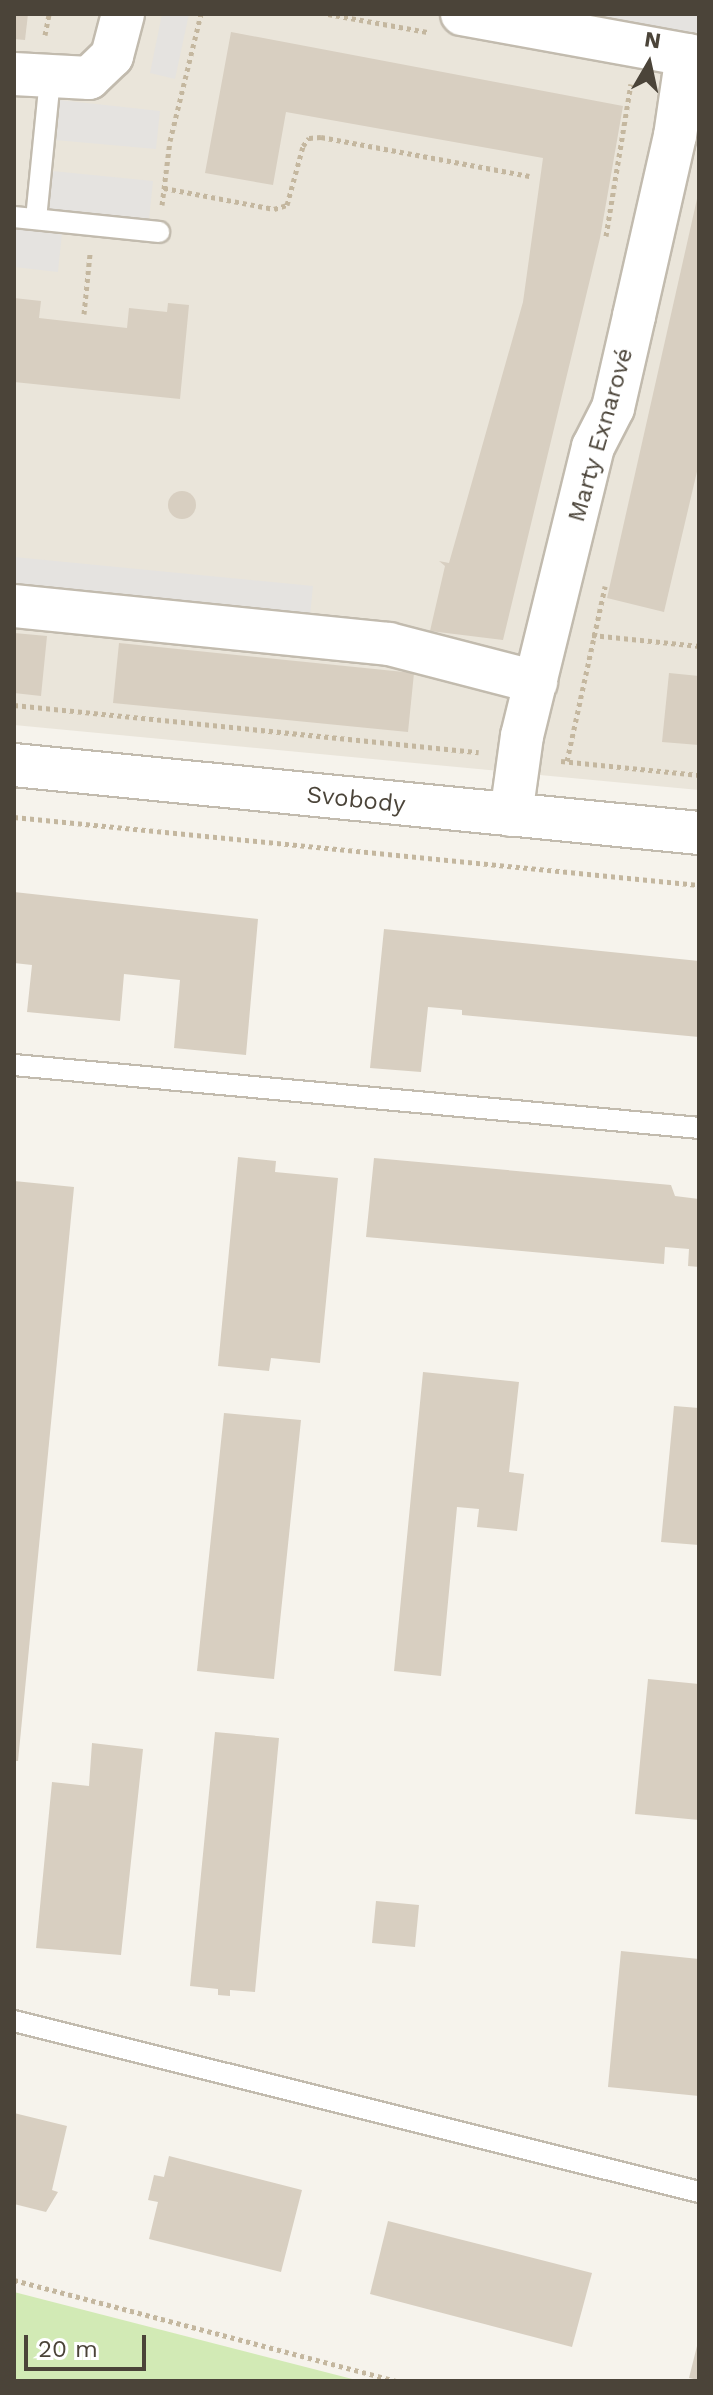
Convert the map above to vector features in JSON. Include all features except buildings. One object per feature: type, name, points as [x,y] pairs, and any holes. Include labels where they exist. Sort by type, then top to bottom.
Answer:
[{"type":"street","points":[[32,76],[89,78],[102,70],[112,56],[123,14]]},
{"type":"street","points":[[462,14],[693,56]]},
{"type":"street","name":"Marty Exnarové","points":[[511,815],[518,756],[548,628],[593,447],[613,408],[693,56]]},
{"type":"street","points":[[14,606],[389,644],[536,682]]},
{"type":"street","name":"Svobody","points":[[14,765],[699,833]]},
{"type":"lane","points":[[32,76],[36,219]]},
{"type":"lane","points":[[14,217],[159,232]]},
{"type":"lane","points":[[14,1065],[699,1128]]},
{"type":"lane","points":[[14,2021],[699,2192]]},
{"type":"path","points":[[159,232],[164,188],[201,14]]},
{"type":"path","points":[[164,188],[274,209],[287,205],[303,146],[309,138],[321,137],[529,176]]},
{"type":"path","points":[[84,314],[93,225]]},
{"type":"path","points":[[548,628],[699,646]]},
{"type":"path","points":[[14,705],[699,775]]},
{"type":"path","points":[[14,817],[699,885]]},
{"type":"path","points":[[14,2280],[397,2381]]},
{"type":"shaded area","points":[[14,14],[699,14],[699,790],[14,725]]},
{"type":"shaded area","points":[[162,14],[189,14],[175,79],[150,73]]},
{"type":"shaded area","points":[[563,14],[699,14],[699,39]]},
{"type":"shaded area","points":[[59,100],[160,111],[156,149],[55,140]]},
{"type":"shaded area","points":[[52,171],[153,181],[149,220],[48,211]]},
{"type":"shaded area","points":[[14,228],[62,233],[58,272],[14,267]]},
{"type":"shaded area","points":[[14,557],[313,586],[309,626],[14,596]]},
{"type":"green space","points":[[14,2292],[360,2381],[14,2380]]}]
